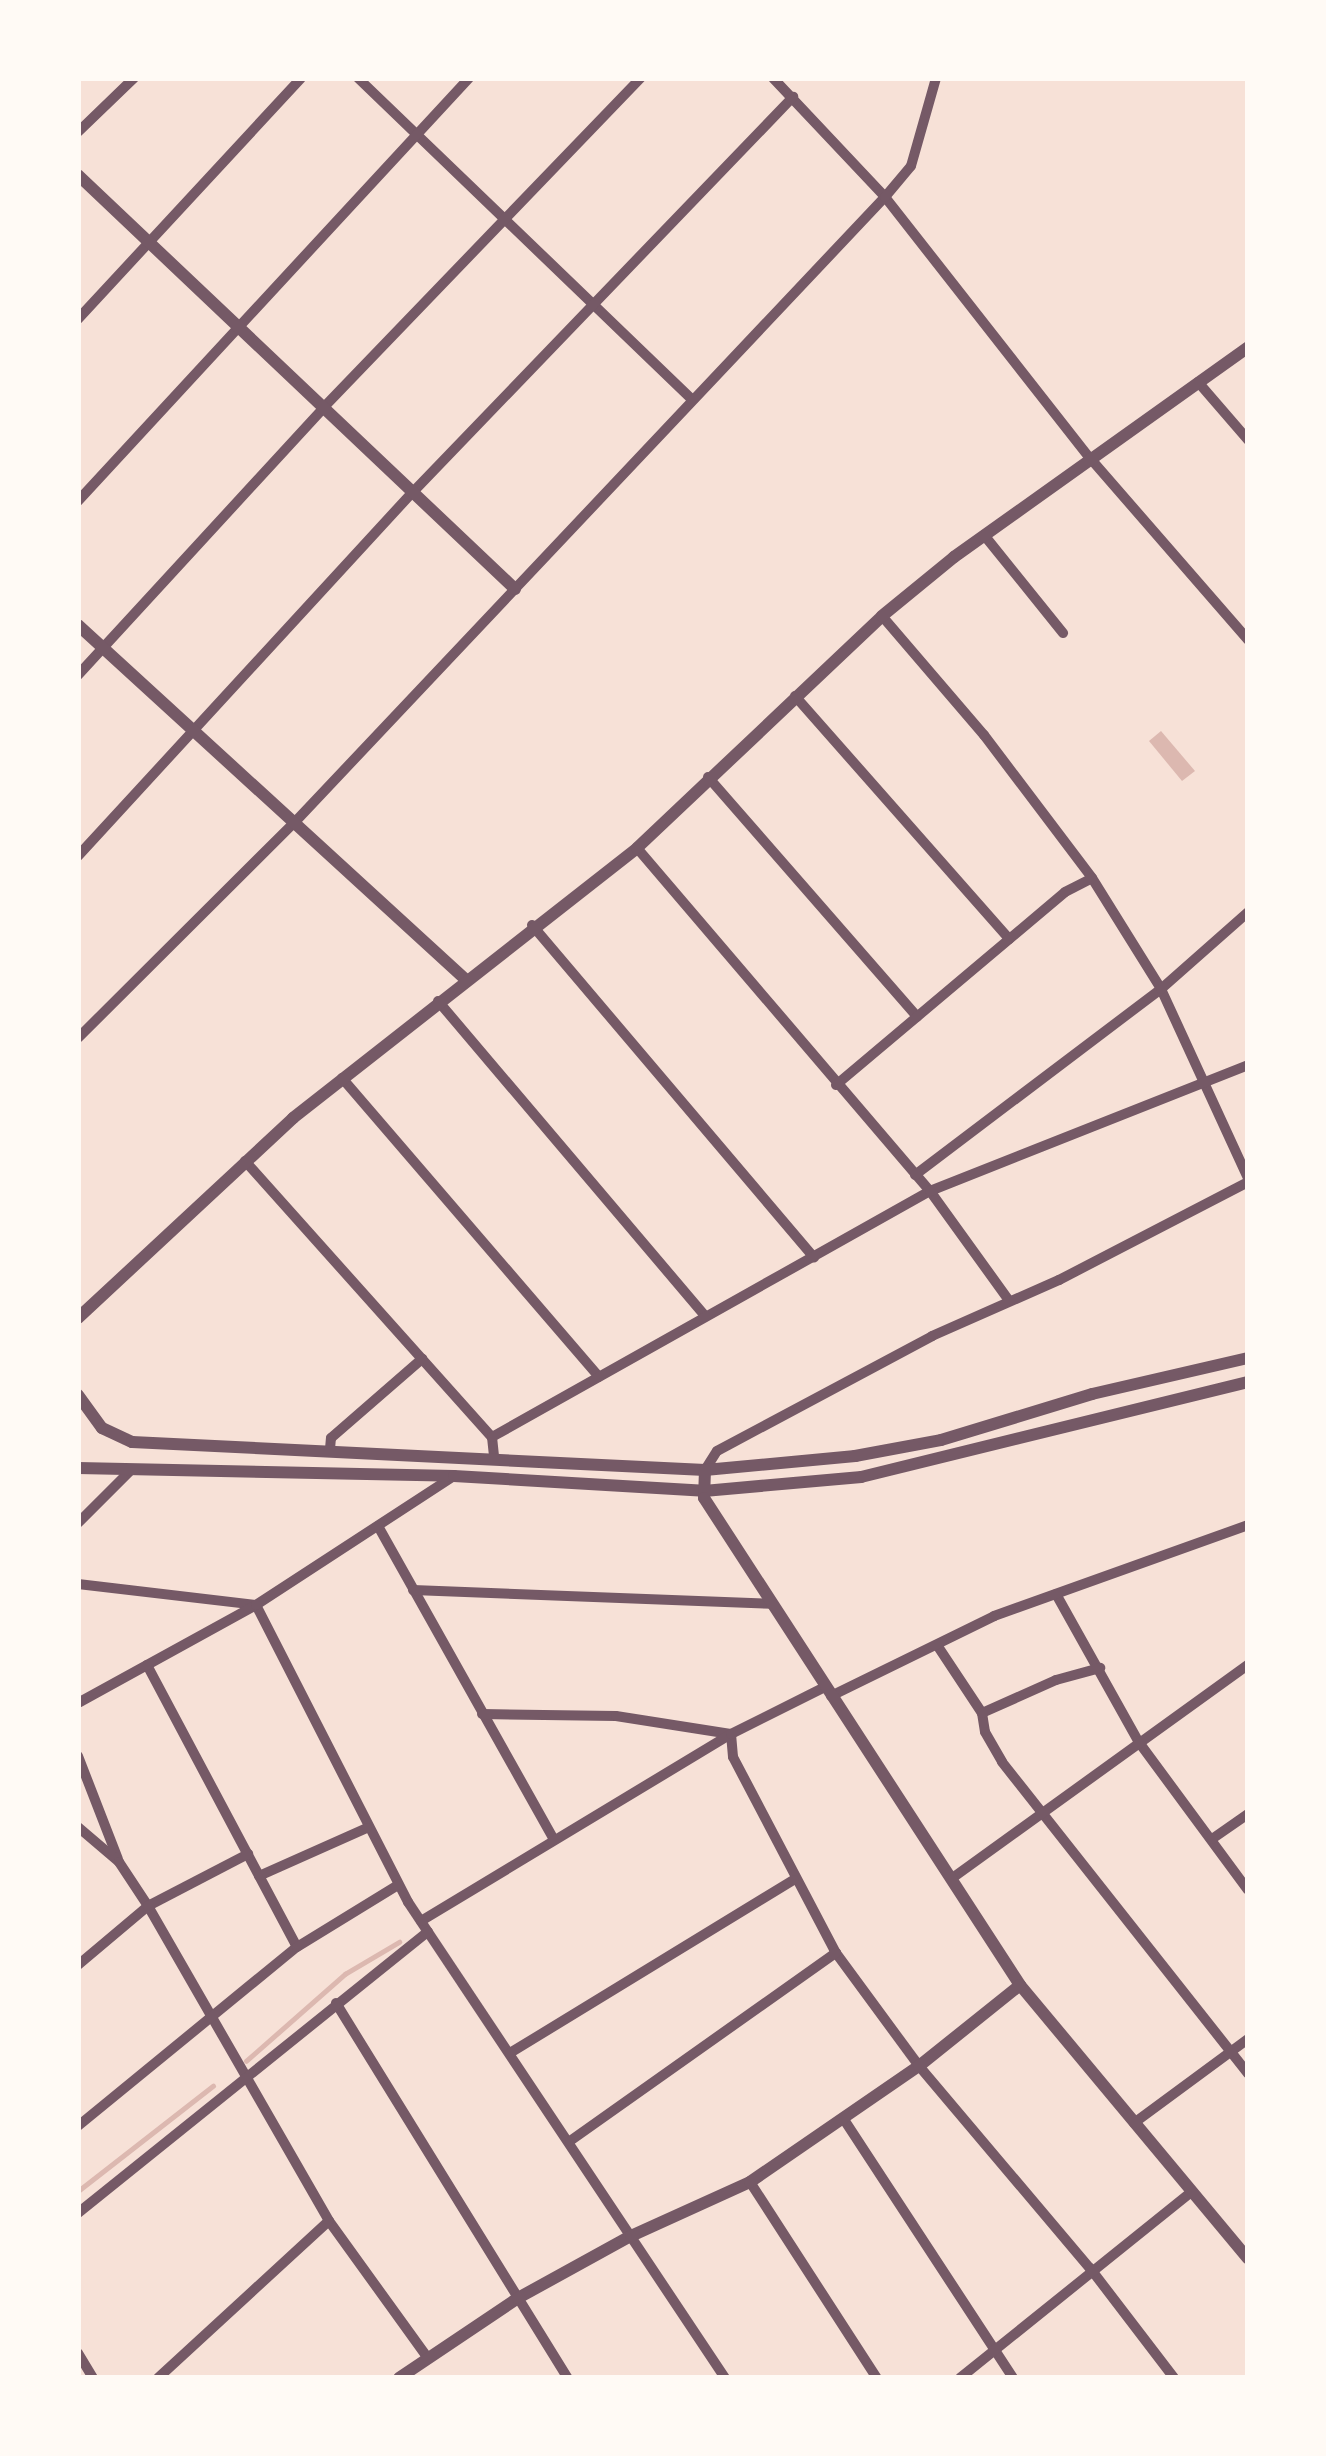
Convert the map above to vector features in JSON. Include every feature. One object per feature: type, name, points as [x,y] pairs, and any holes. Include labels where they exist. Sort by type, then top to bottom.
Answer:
[{"type":"street","points":[[78,131],[134,78]]},
{"type":"street","points":[[78,319],[302,78]]},
{"type":"street","points":[[358,78],[691,398]]},
{"type":"street","points":[[78,501],[469,78]]},
{"type":"street","points":[[78,675],[325,406],[640,78]]},
{"type":"street","points":[[773,78],[885,197],[1090,458],[1248,640]]},
{"type":"street","points":[[78,1038],[294,823],[885,197],[910,166],[936,78]]},
{"type":"street","points":[[78,856],[412,493],[793,97]]},
{"type":"street","points":[[78,175],[515,589]]},
{"type":"street","points":[[78,1318],[245,1161],[342,1078],[532,925],[637,848],[882,616],[984,535],[1248,347]]},
{"type":"street","points":[[1198,382],[1248,440]]},
{"type":"street","points":[[984,535],[1064,633]]},
{"type":"street","points":[[882,616],[984,735],[1092,878],[1162,989],[1248,1180],[717,1451],[705,1470],[704,1491],[828,1692],[1020,1984],[1248,2259]]},
{"type":"street","points":[[78,625],[465,979]]},
{"type":"street","points":[[795,696],[1009,939]]},
{"type":"street","points":[[708,777],[917,1017]]},
{"type":"street","points":[[637,848],[930,1191],[1008,1299]]},
{"type":"street","points":[[836,1085],[1065,892],[1092,878]]},
{"type":"street","points":[[915,1175],[1162,989],[1248,912]]},
{"type":"street","points":[[532,925],[814,1258]]},
{"type":"street","points":[[438,1001],[705,1316]]},
{"type":"street","points":[[492,1438],[930,1191],[1248,1065]]},
{"type":"street","points":[[342,1078],[598,1376]]},
{"type":"street","points":[[245,1161],[492,1438],[494,1456]]},
{"type":"street","points":[[78,1395],[102,1428],[132,1442],[494,1456],[705,1470],[855,1456],[941,1440],[1092,1394],[1248,1358]]},
{"type":"street","points":[[330,1449],[331,1438],[422,1359]]},
{"type":"street","points":[[78,1468],[454,1476],[704,1491],[861,1477],[1248,1382]]},
{"type":"street","points":[[78,1523],[131,1470]]},
{"type":"street","points":[[78,1703],[256,1605],[454,1476]]},
{"type":"street","points":[[78,1500],[88,1512]]},
{"type":"street","points":[[78,2213],[424,1927],[554,1839],[731,1734],[1056,1594],[1248,1525]]},
{"type":"street","points":[[378,1526],[554,1839]]},
{"type":"street","points":[[78,1584],[256,1605]]},
{"type":"street","points":[[413,1590],[773,1604]]},
{"type":"street","points":[[1056,1594],[1138,1741],[1248,1890]]},
{"type":"street","points":[[256,1605],[398,1885],[725,2378]]},
{"type":"street","points":[[937,1645],[982,1713],[985,1732],[1002,1762],[1248,2074]]},
{"type":"street","points":[[147,1665],[298,1947]]},
{"type":"street","points":[[952,1879],[1248,1665]]},
{"type":"street","points":[[982,1713],[1056,1680],[1100,1668]]},
{"type":"street","points":[[482,1714],[616,1716],[731,1734]]},
{"type":"street","points":[[731,1734],[733,1757],[836,1953],[920,2066],[1090,2268],[1174,2378]]},
{"type":"street","points":[[78,1756],[119,1862],[242,2076],[329,2221],[427,2357]]},
{"type":"street","points":[[1212,1839],[1248,1814]]},
{"type":"street","points":[[78,1827],[119,1862]]},
{"type":"street","points":[[259,1876],[367,1828]]},
{"type":"street","points":[[78,1965],[148,1906],[248,1854]]},
{"type":"street","points":[[510,2054],[794,1880]]},
{"type":"street","points":[[78,2126],[298,1947],[398,1885]]},
{"type":"street","points":[[570,2140],[836,1953]]},
{"type":"street","points":[[399,2378],[518,2298],[631,2236],[750,2182],[920,2066],[1020,1984]]},
{"type":"street","points":[[336,2003],[568,2378]]},
{"type":"street","points":[[1134,2123],[1248,2039]]},
{"type":"street","points":[[843,2118],[1013,2378]]},
{"type":"street","points":[[750,2182],[877,2378]]},
{"type":"street","points":[[960,2378],[1090,2268],[1190,2192]]},
{"type":"street","points":[[158,2378],[329,2221]]},
{"type":"street","points":[[78,2353],[93,2378]]},
{"type":"shaded area","points":[[1161,731],[1195,771],[1182,781],[1149,741]]},
{"type":"waterway","points":[[246,2061],[345,1974],[399,1942]]},
{"type":"waterway","points":[[78,2191],[213,2086]]}]
